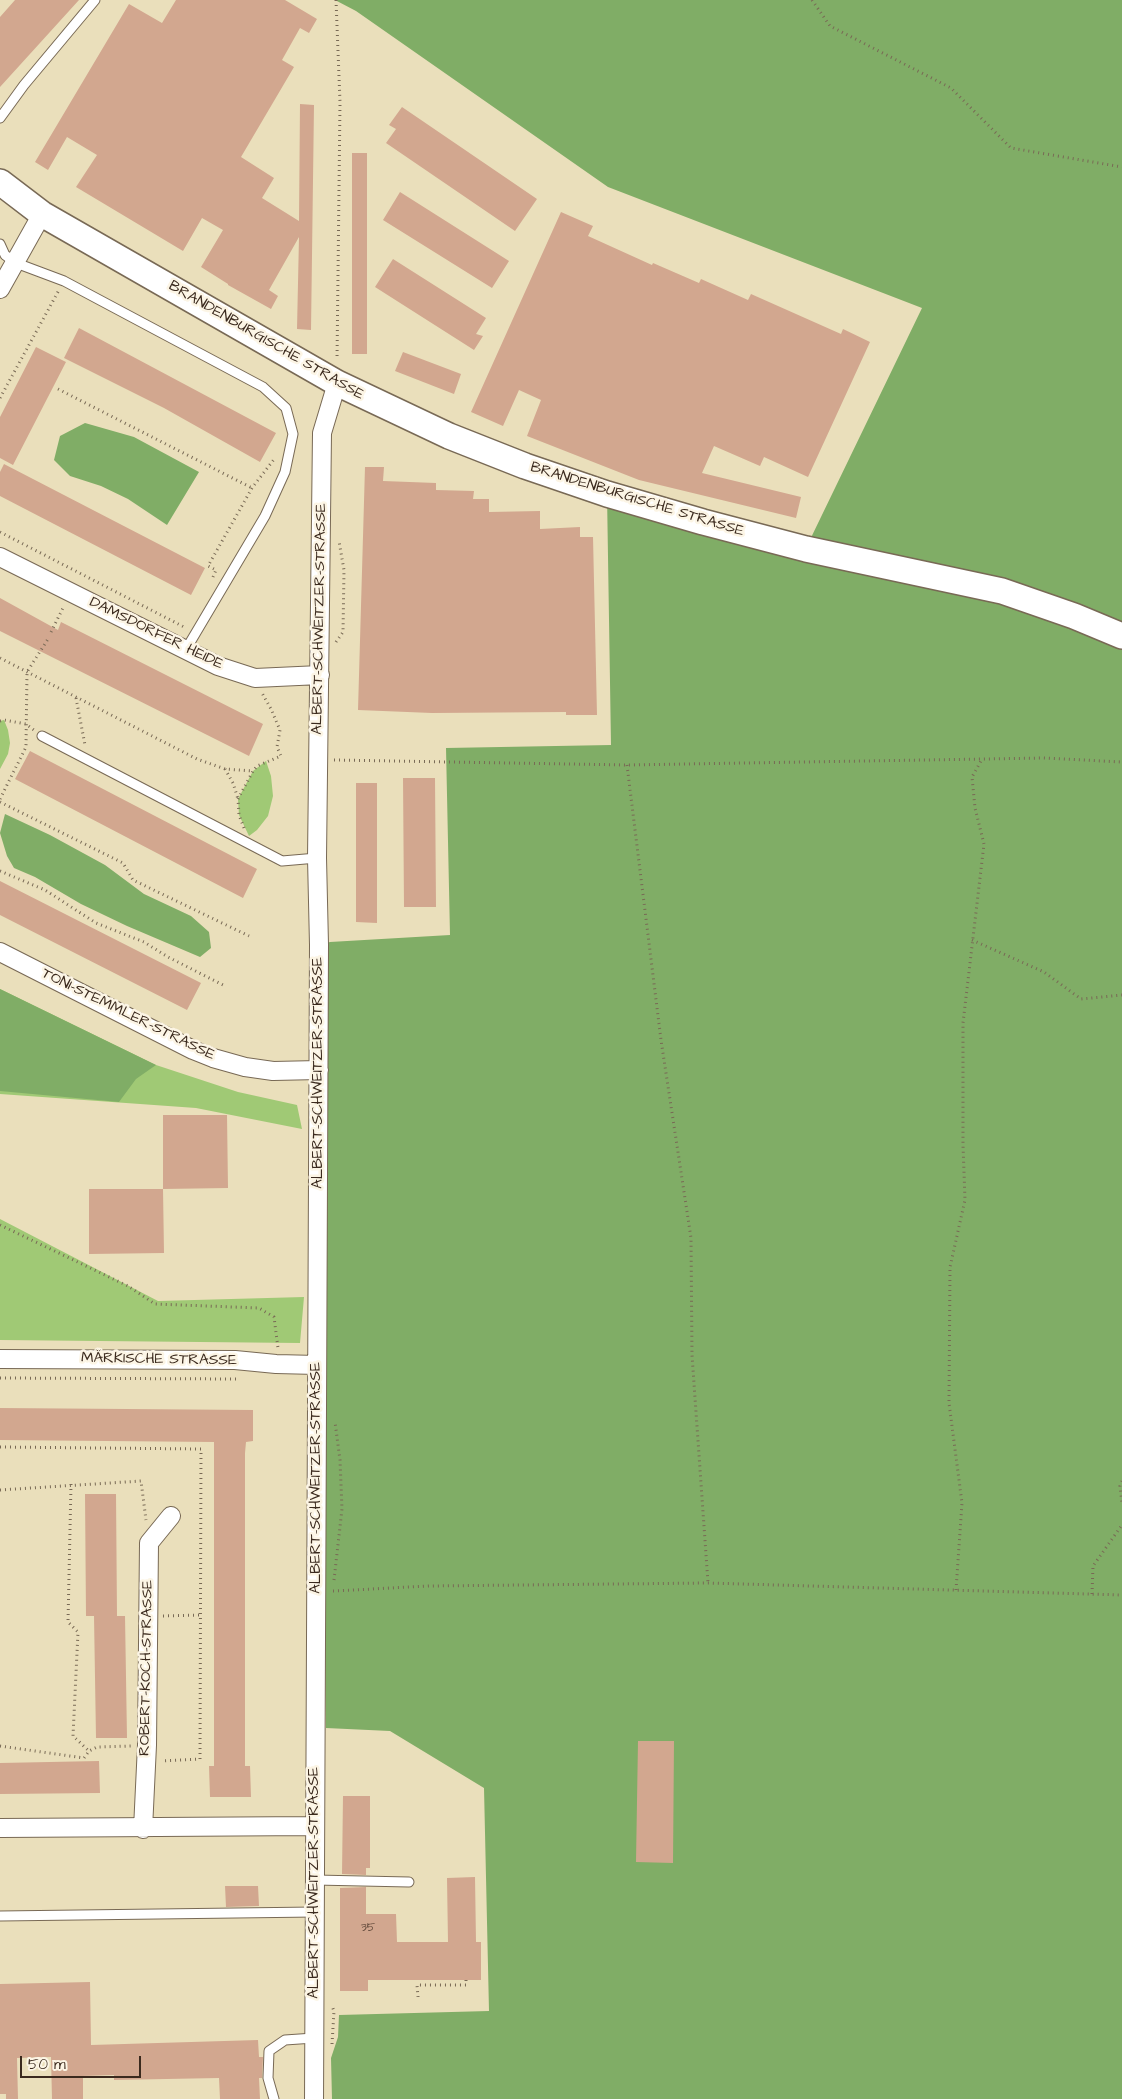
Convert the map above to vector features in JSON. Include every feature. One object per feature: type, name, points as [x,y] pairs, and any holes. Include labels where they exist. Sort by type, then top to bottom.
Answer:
[{"type":"street","name":"BRANDENBURGISCHE STRASSE","points":[[0,182],[42,214],[337,383],[441,433],[525,466],[607,494],[806,549],[1002,591],[1074,616],[1122,636]]},
{"type":"street","points":[[0,288],[16,263],[42,214]]},
{"type":"street","name":"ALBERT-SCHWEITZER-STRASSE","points":[[314,2099],[319,1070],[317,858],[322,433],[337,383]]},
{"type":"street","name":"DAMSDORFER HEIDE","points":[[0,557],[218,666],[255,678],[320,675]]},
{"type":"street","name":"TONI-STEMMLER-STRASSE","points":[[0,952],[193,1050],[245,1067],[273,1071],[319,1070]]},
{"type":"street","name":"MÄRKISCHE STRASSE","points":[[0,1359],[235,1360],[317,1365]]},
{"type":"street","points":[[149,1543],[171,1516]]},
{"type":"street","name":"ROBERT-KOCH-STRASSE","points":[[143,1829],[147,1745],[149,1543]]},
{"type":"street","points":[[0,1828],[143,1829],[315,1826]]},
{"type":"lane","points":[[0,118],[24,85],[94,0]]},
{"type":"lane","points":[[0,244],[5,255],[16,263],[64,281],[263,387],[286,408],[293,434],[284,472],[265,516],[185,651]]},
{"type":"lane","points":[[42,736],[282,861],[317,858]]},
{"type":"lane","points":[[315,1880],[409,1882]]},
{"type":"lane","points":[[0,1916],[315,1912]]},
{"type":"lane","points":[[274,2099],[268,2078],[268,2051],[285,2040],[314,2038]]},
{"type":"path","points":[[336,0],[340,102],[337,383]]},
{"type":"path","points":[[812,0],[830,26],[951,88],[1011,148],[1122,167]]},
{"type":"path","points":[[0,398],[64,281]]},
{"type":"path","points":[[58,389],[252,488]]},
{"type":"path","points":[[212,579],[216,570],[208,566],[252,488],[293,434]]},
{"type":"path","points":[[0,532],[195,633]]},
{"type":"path","points":[[52,632],[70,593]]},
{"type":"path","points":[[186,628],[190,620]]},
{"type":"path","points":[[48,639],[27,672],[26,747],[0,800],[123,863],[133,880],[249,936]]},
{"type":"path","points":[[0,658],[197,759],[225,769],[253,771]]},
{"type":"path","points":[[238,799],[253,771],[266,761],[281,756],[277,747],[280,730],[255,678]]},
{"type":"path","points":[[76,698],[85,741],[86,758]]},
{"type":"path","points":[[0,721],[26,724],[42,736]]},
{"type":"path","points":[[319,762],[627,765],[981,761],[1043,758],[1122,762]]},
{"type":"path","points":[[956,1590],[962,1503],[949,1403],[950,1267],[965,1200],[963,1023],[984,844],[974,808],[972,777],[981,761]]},
{"type":"path","points":[[627,765],[661,1040],[691,1238],[692,1355],[708,1583]]},
{"type":"path","points":[[225,769],[233,782],[238,799],[239,815],[249,836],[246,843]]},
{"type":"path","points":[[0,871],[45,890],[96,923],[144,942],[168,957],[225,986]]},
{"type":"path","points":[[972,940],[1044,972],[1081,999],[1122,995]]},
{"type":"path","points":[[0,1225],[128,1286],[155,1304],[259,1308],[274,1317],[279,1343],[276,1364]]},
{"type":"path","points":[[0,1378],[248,1379]]},
{"type":"path","points":[[0,1490],[141,1481],[149,1543]]},
{"type":"path","points":[[1122,1482],[1120,1486],[1122,1503]]},
{"type":"path","points":[[72,1484],[68,1622],[78,1632],[73,1736],[89,1751]]},
{"type":"path","points":[[1092,1594],[1093,1566],[1122,1524]]},
{"type":"path","points":[[333,1591],[429,1586],[708,1583],[1122,1595]]},
{"type":"path","points":[[148,1617],[200,1615]]},
{"type":"path","points":[[0,1746],[84,1758],[89,1751],[97,1747],[147,1745]]},
{"type":"path","points":[[418,1997],[418,1986],[466,1986],[466,1980]]},
{"type":"green space","points":[[335,0],[1122,0],[1122,2099],[332,2099],[331,2058],[338,2037],[339,2015],[489,2011],[484,1788],[390,1731],[326,1728],[319,945],[330,942],[450,935],[446,748],[611,745],[607,494],[806,548],[922,308],[608,187],[356,11]]},
{"type":"green space","points":[[85,423],[134,437],[199,472],[167,525],[128,499],[101,486],[70,476],[54,460],[60,436]]},
{"type":"green space","points":[[4,720],[10,743],[8,754],[0,769],[0,721]]},
{"type":"green space","points":[[266,761],[271,776],[273,796],[268,816],[257,830],[249,836],[239,815],[238,799],[253,771]]},
{"type":"green space","points":[[5,814],[50,835],[105,865],[144,894],[191,916],[209,932],[211,948],[200,957],[81,904],[35,877],[14,868],[7,856],[0,833]]},
{"type":"green space","points":[[0,989],[156,1065],[238,1092],[297,1105],[302,1129],[196,1108],[0,1094]]},
{"type":"green space","points":[[0,989],[156,1065],[136,1079],[119,1102],[0,1091]]},
{"type":"green space","points":[[0,1219],[158,1301],[304,1297],[300,1343],[0,1340]]},
{"type":"building","points":[[15,0],[79,0],[0,87],[0,17]]},
{"type":"building","points":[[176,0],[285,0],[317,19],[309,33],[300,28],[282,60],[294,67],[241,157],[274,178],[262,198],[299,221],[300,104],[314,105],[311,330],[297,329],[299,237],[269,290],[278,296],[271,309],[228,285],[201,267],[223,230],[202,218],[183,251],[76,187],[97,155],[67,137],[48,170],[35,162],[129,4],[162,23]]},
{"type":"building","points":[[402,107],[537,199],[515,231],[386,143],[396,129],[389,125]]},
{"type":"building","points":[[352,153],[367,153],[367,354],[352,354]]},
{"type":"building","points":[[400,192],[509,261],[492,288],[383,220]]},
{"type":"building","points":[[561,212],[593,226],[588,236],[652,265],[653,263],[699,283],[701,279],[748,300],[751,294],[841,334],[843,329],[870,342],[808,477],[764,457],[760,466],[714,446],[702,473],[801,497],[796,518],[639,480],[527,436],[541,400],[519,390],[503,426],[471,412]]},
{"type":"building","points":[[393,259],[486,318],[476,334],[483,336],[474,350],[375,287]]},
{"type":"building","points":[[79,328],[276,433],[260,462],[164,408],[64,358]]},
{"type":"building","points":[[36,347],[66,362],[13,465],[0,458],[0,417]]},
{"type":"building","points":[[403,352],[461,374],[454,394],[395,371]]},
{"type":"building","points":[[4,464],[205,568],[191,595],[0,496],[0,472]]},
{"type":"building","points":[[365,467],[384,467],[383,481],[436,483],[436,490],[474,491],[473,499],[489,499],[489,512],[540,511],[540,529],[580,527],[580,537],[593,537],[597,715],[566,715],[566,712],[432,713],[358,710]]},
{"type":"building","points":[[0,598],[58,630],[61,622],[263,724],[249,756],[0,631]]},
{"type":"building","points":[[30,751],[257,869],[243,898],[15,779]]},
{"type":"building","points":[[403,778],[435,778],[436,907],[404,907]]},
{"type":"building","points":[[356,783],[377,783],[377,923],[356,922]]},
{"type":"building","points":[[0,881],[201,983],[187,1010],[0,915]]},
{"type":"building","points":[[163,1115],[227,1115],[228,1188],[163,1189]]},
{"type":"building","points":[[89,1189],[163,1189],[164,1253],[89,1254]]},
{"type":"building","points":[[0,1408],[253,1410],[253,1441],[246,1442],[245,1453],[245,1766],[250,1766],[251,1797],[210,1797],[209,1766],[214,1766],[214,1442],[0,1440]]},
{"type":"building","points":[[85,1494],[116,1494],[117,1616],[125,1616],[127,1738],[96,1738],[94,1616],[86,1616]]},
{"type":"building","points":[[638,1741],[674,1741],[673,1863],[636,1862]]},
{"type":"building","points":[[99,1761],[100,1793],[0,1794],[0,1763]]},
{"type":"building","points":[[343,1796],[370,1796],[370,1868],[366,1868],[366,1875],[342,1874]]},
{"type":"building","points":[[475,1877],[476,1942],[481,1942],[481,1980],[368,1980],[368,1991],[340,1991],[340,1888],[366,1887],[366,1914],[396,1914],[397,1942],[448,1942],[447,1878]]},
{"type":"building","points":[[225,1886],[258,1886],[259,1906],[226,1907]]},
{"type":"building","points":[[90,1982],[91,2045],[258,2040],[259,2057],[263,2057],[262,2078],[259,2078],[260,2099],[220,2099],[219,2078],[114,2080],[114,2075],[83,2076],[83,2099],[52,2099],[51,2057],[17,2058],[18,2099],[6,2099],[6,2094],[0,2094],[0,1984]]}]
